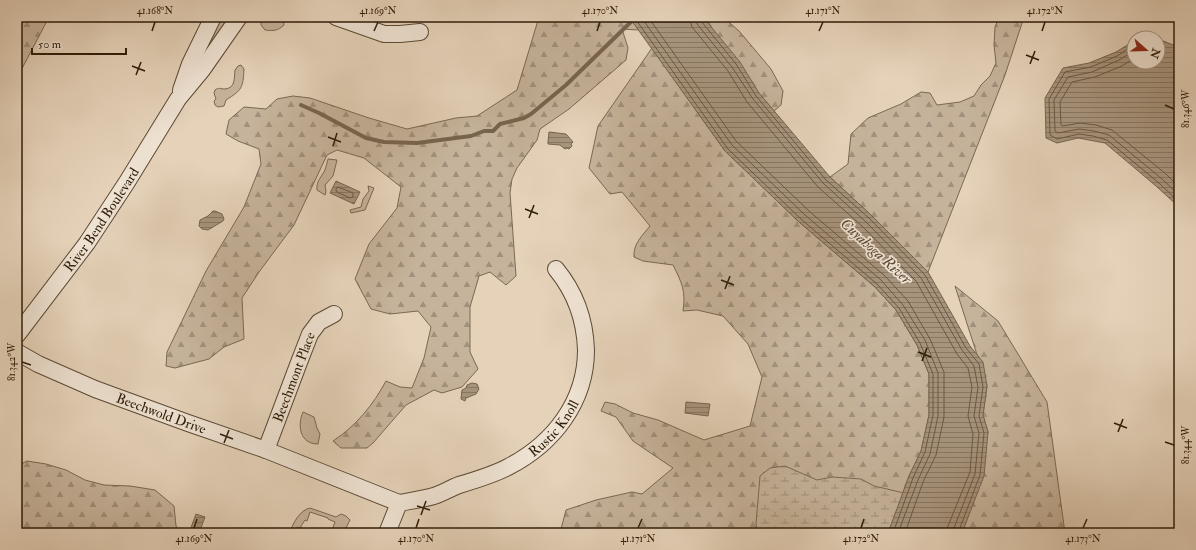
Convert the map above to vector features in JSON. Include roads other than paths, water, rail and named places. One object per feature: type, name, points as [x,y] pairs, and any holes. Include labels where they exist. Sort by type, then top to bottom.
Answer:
[{"type":"street","name":"River Bend Boulevard","points":[[178,99],[190,64],[213,17]]},
{"type":"street","name":"River Bend Boulevard","points":[[17,335],[92,236],[178,99],[202,70],[239,17]]},
{"type":"street","points":[[336,17],[384,34],[420,32]]},
{"type":"street","name":"Rustic Knoll","points":[[398,503],[434,496],[507,468],[542,445],[567,416],[575,400],[584,373],[586,362],[585,331],[575,297],[566,281],[556,269]]},
{"type":"street","name":"Beechmont Place","points":[[266,450],[310,334],[319,322],[334,314]]},
{"type":"street","name":"Beechwold Drive","points":[[17,352],[45,367],[95,389],[266,450],[398,503]]},
{"type":"street","points":[[387,533],[398,503]]},
{"type":"water","name":"Cuyahoga River","points":[[629,17],[703,17],[740,62],[759,93],[830,177],[872,216],[928,272],[970,346],[983,362],[987,386],[983,415],[988,432],[984,476],[962,533],[888,533],[909,476],[921,451],[929,415],[929,374],[917,345],[896,310],[875,287],[799,222],[725,151]]},
{"type":"water","points":[[1166,42],[1176,46],[1179,49],[1179,207],[1105,143],[1078,138],[1057,143],[1046,138],[1045,98],[1063,68],[1089,63],[1116,52],[1126,46],[1126,70],[1166,70]]},
{"type":"water","points":[[549,132],[566,134],[573,142],[571,144],[572,146],[569,149],[565,149],[560,145],[548,144]]},
{"type":"water","points":[[336,181],[360,192],[354,204],[330,193]]},
{"type":"water","points":[[213,211],[222,214],[224,219],[223,221],[208,230],[202,229],[199,226],[200,220],[208,216]]},
{"type":"water","points":[[472,383],[477,384],[479,389],[476,394],[466,398],[465,401],[461,399],[462,390],[466,388],[467,385]]},
{"type":"water","points":[[686,402],[710,404],[708,416],[685,413]]},
{"type":"water","points":[[196,514],[205,517],[199,533],[189,533]]},
{"type":"waterway","points":[[301,105],[366,138],[384,142],[417,143],[471,136],[484,131],[493,131],[500,124],[524,118],[531,114],[566,85],[636,17]]}]
